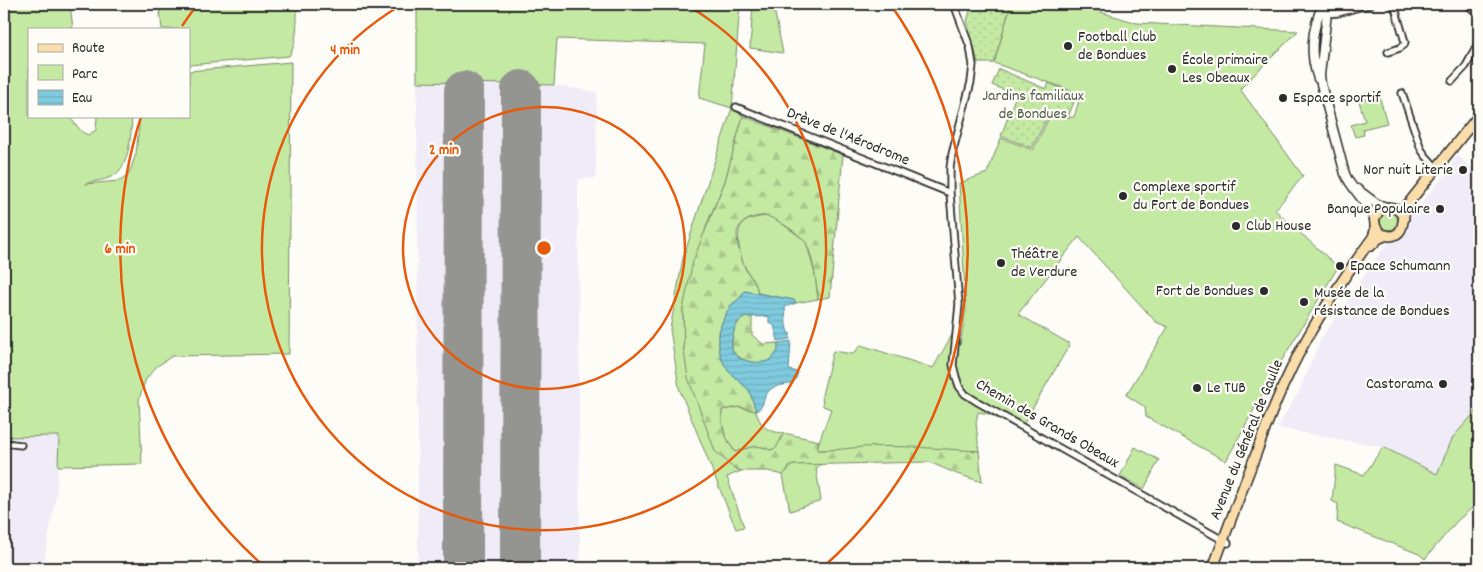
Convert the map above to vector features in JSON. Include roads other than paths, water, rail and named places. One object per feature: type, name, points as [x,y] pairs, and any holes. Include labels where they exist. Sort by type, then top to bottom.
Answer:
[{"type":"main road","points":[[1479,114],[1409,202],[1405,209],[1403,226],[1399,232],[1387,236],[1379,231],[1375,222],[1378,213],[1383,208],[1401,203],[1479,114]]},
{"type":"main road","points":[[1390,207],[1400,212],[1404,219]]},
{"type":"main road","name":"Avenue du Général de Gaulle","points":[[1220,568],[1226,542],[1272,410],[1288,374],[1329,300],[1373,237],[1375,222]]},
{"type":"main road","name":"Avenue du Général de Gaulle","points":[[1213,568],[1226,542],[1270,430],[1301,358],[1360,262],[1376,241],[1387,236]]},
{"type":"street","name":"Chemin des Grands Obeaux","points":[[954,4],[970,47],[973,65],[971,82],[949,173],[959,304],[953,365],[962,391],[976,401],[1226,542]]},
{"type":"street","points":[[1322,14],[1323,4]]},
{"type":"street","points":[[1328,4],[1315,25],[1312,60],[1345,174],[1350,184],[1370,210],[1375,222]]},
{"type":"street","points":[[1322,14],[1338,13],[1371,4]]},
{"type":"street","points":[[1388,52],[1400,48],[1405,42],[1394,4]]},
{"type":"street","points":[[1467,4],[1479,15]]},
{"type":"street","points":[[1452,81],[1466,66],[1479,42]]},
{"type":"street","points":[[1402,93],[1420,149],[1434,165]]},
{"type":"street","name":"Drève de l'Aérodrome","points":[[736,107],[950,193]]},
{"type":"street","points":[[1345,174],[1364,195],[1378,204],[1390,207]]},
{"type":"street","points":[[4,443],[21,444]]},
{"type":"water","points":[[744,291],[794,300],[796,303],[785,307],[786,325],[788,333],[790,333],[790,339],[778,341],[774,325],[769,323],[769,316],[741,319],[734,329],[732,340],[733,352],[740,358],[750,362],[766,362],[770,360],[778,351],[778,343],[791,341],[789,370],[798,372],[796,378],[790,384],[772,388],[766,395],[761,407],[756,411],[749,390],[728,371],[719,350],[721,325],[730,306],[741,297]]},
{"type":"place","name":"Football Club de Bondues","points":[[1068,46]]},
{"type":"place","name":"École primaire Les Obeaux","points":[[1172,69]]},
{"type":"place","name":"Espace sportif","points":[[1283,98]]},
{"type":"place","name":"Nor nuit Literie","points":[[1463,170]]},
{"type":"place","name":"Complexe sportif du Fort de Bondues","points":[[1123,196]]},
{"type":"place","name":"Banque Populaire","points":[[1440,209]]},
{"type":"place","name":"Club House","points":[[1236,226]]},
{"type":"place","name":"Théâtre de Verdure","points":[[1001,263]]},
{"type":"place","name":"Epace Schumann","points":[[1340,266]]},
{"type":"place","name":"Fort de Bondues","points":[[1264,291]]},
{"type":"place","name":"Musée de la résistance de Bondues","points":[[1304,302]]},
{"type":"place","name":"Castorama","points":[[1443,384]]},
{"type":"place","name":"Le TUB","points":[[1197,388]]},
{"type":"park label","name":"Jardins familiaux de Bondues","points":[[1033,105]]}]
